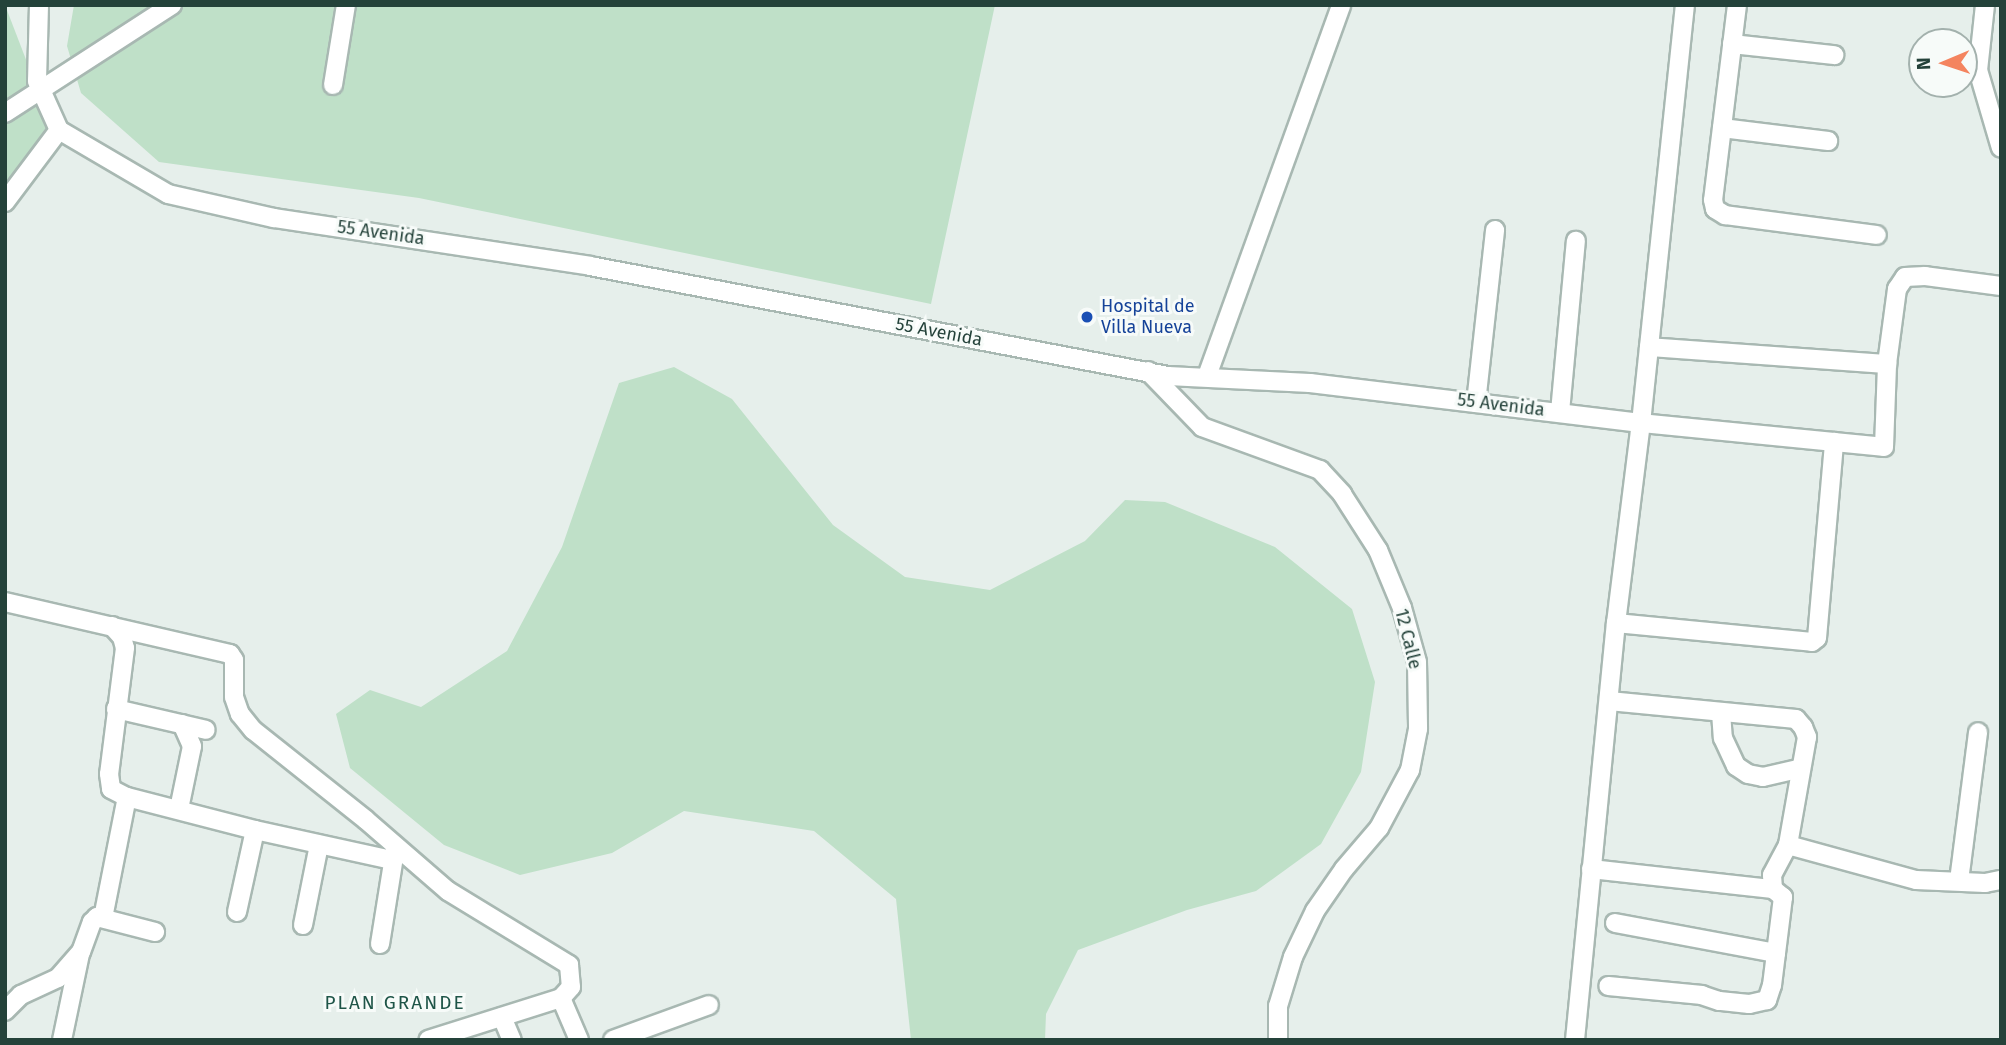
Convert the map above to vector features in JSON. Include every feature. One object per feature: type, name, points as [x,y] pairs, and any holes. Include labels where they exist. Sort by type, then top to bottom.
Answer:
[{"type":"street","points":[[5,202],[59,130],[40,92],[36,63],[39,5]]},
{"type":"street","points":[[5,113],[172,5]]},
{"type":"street","points":[[333,85],[346,5]]},
{"type":"street","points":[[1207,376],[1341,5]]},
{"type":"street","points":[[1575,1040],[1616,623],[1641,424],[1685,5]]},
{"type":"street","points":[[1737,5],[1713,200],[1715,209],[1725,215],[1877,235]]},
{"type":"street","points":[[1985,5],[1978,71],[2001,148]]},
{"type":"street","points":[[1732,44],[1834,55]]},
{"type":"street","points":[[1722,128],[1828,141]]},
{"type":"street","name":"55 Avenida","points":[[59,130],[168,194],[215,207],[590,266],[1168,376],[1310,383],[1641,424],[1884,447],[1887,364]]},
{"type":"street","points":[[1476,402],[1495,230]]},
{"type":"street","points":[[1560,412],[1576,241]]},
{"type":"street","points":[[1649,347],[1887,364],[1897,289],[1905,277],[1925,276],[2001,286]]},
{"type":"street","name":"12 Calle","points":[[1147,371],[1202,427],[1321,470],[1342,494],[1378,550],[1402,608],[1417,662],[1418,729],[1410,770],[1379,828],[1344,869],[1315,911],[1293,957],[1278,1006],[1278,1040]]},
{"type":"street","points":[[1616,623],[1812,642],[1817,638],[1833,442]]},
{"type":"street","points":[[5,602],[230,654],[233,660],[234,697],[240,714],[253,730],[394,853],[516,935],[562,958],[569,965],[572,975],[570,987],[561,998],[434,1039]]},
{"type":"street","points":[[112,626],[122,637],[125,648],[109,774],[111,789],[127,797],[319,845],[394,853]]},
{"type":"street","points":[[1609,701],[1796,719],[1807,737],[1788,845],[1772,875],[1773,889]]},
{"type":"street","points":[[116,709],[206,730]]},
{"type":"street","points":[[1721,712],[1723,738],[1736,766],[1748,774],[1763,777],[1801,768]]},
{"type":"street","points":[[179,809],[192,746],[182,724]]},
{"type":"street","points":[[1959,881],[1978,732]]},
{"type":"street","points":[[103,918],[127,797]]},
{"type":"street","points":[[237,912],[255,830]]},
{"type":"street","points":[[303,925],[319,845]]},
{"type":"street","points":[[1788,845],[1916,880],[2001,880]]},
{"type":"street","points":[[380,944],[394,853]]},
{"type":"street","points":[[1591,869],[1773,889],[1783,897],[1772,985],[1767,1000],[1749,1004],[1719,1001],[1702,995],[1608,986]]},
{"type":"street","points":[[62,1040],[81,952],[92,922],[103,918],[155,932]]},
{"type":"street","points":[[1615,923],[1776,953]]},
{"type":"street","points":[[5,1011],[21,995],[58,978],[81,952]]},
{"type":"street","points":[[561,998],[579,1040]]},
{"type":"street","points":[[613,1040],[709,1006]]},
{"type":"street","points":[[502,1017],[512,1040]]},
{"type":"green space","points":[[5,5],[55,135],[5,193]]},
{"type":"green space","points":[[74,5],[995,5],[931,304],[419,198],[159,162],[81,93],[67,46]]},
{"type":"green space","points":[[674,367],[732,399],[833,525],[905,577],[990,590],[1085,541],[1125,500],[1165,502],[1275,547],[1352,609],[1375,682],[1361,772],[1321,844],[1256,891],[1187,910],[1078,950],[1046,1014],[1045,1040],[911,1040],[896,899],[814,831],[684,811],[612,853],[520,875],[444,845],[350,768],[336,714],[370,690],[421,707],[507,651],[562,547],[619,383]]},
{"type":"place","name":"Hospital de Villa Nueva","points":[[1087,317]]},
{"type":"district","name":"PLAN GRANDE","points":[[395,1003]]}]
